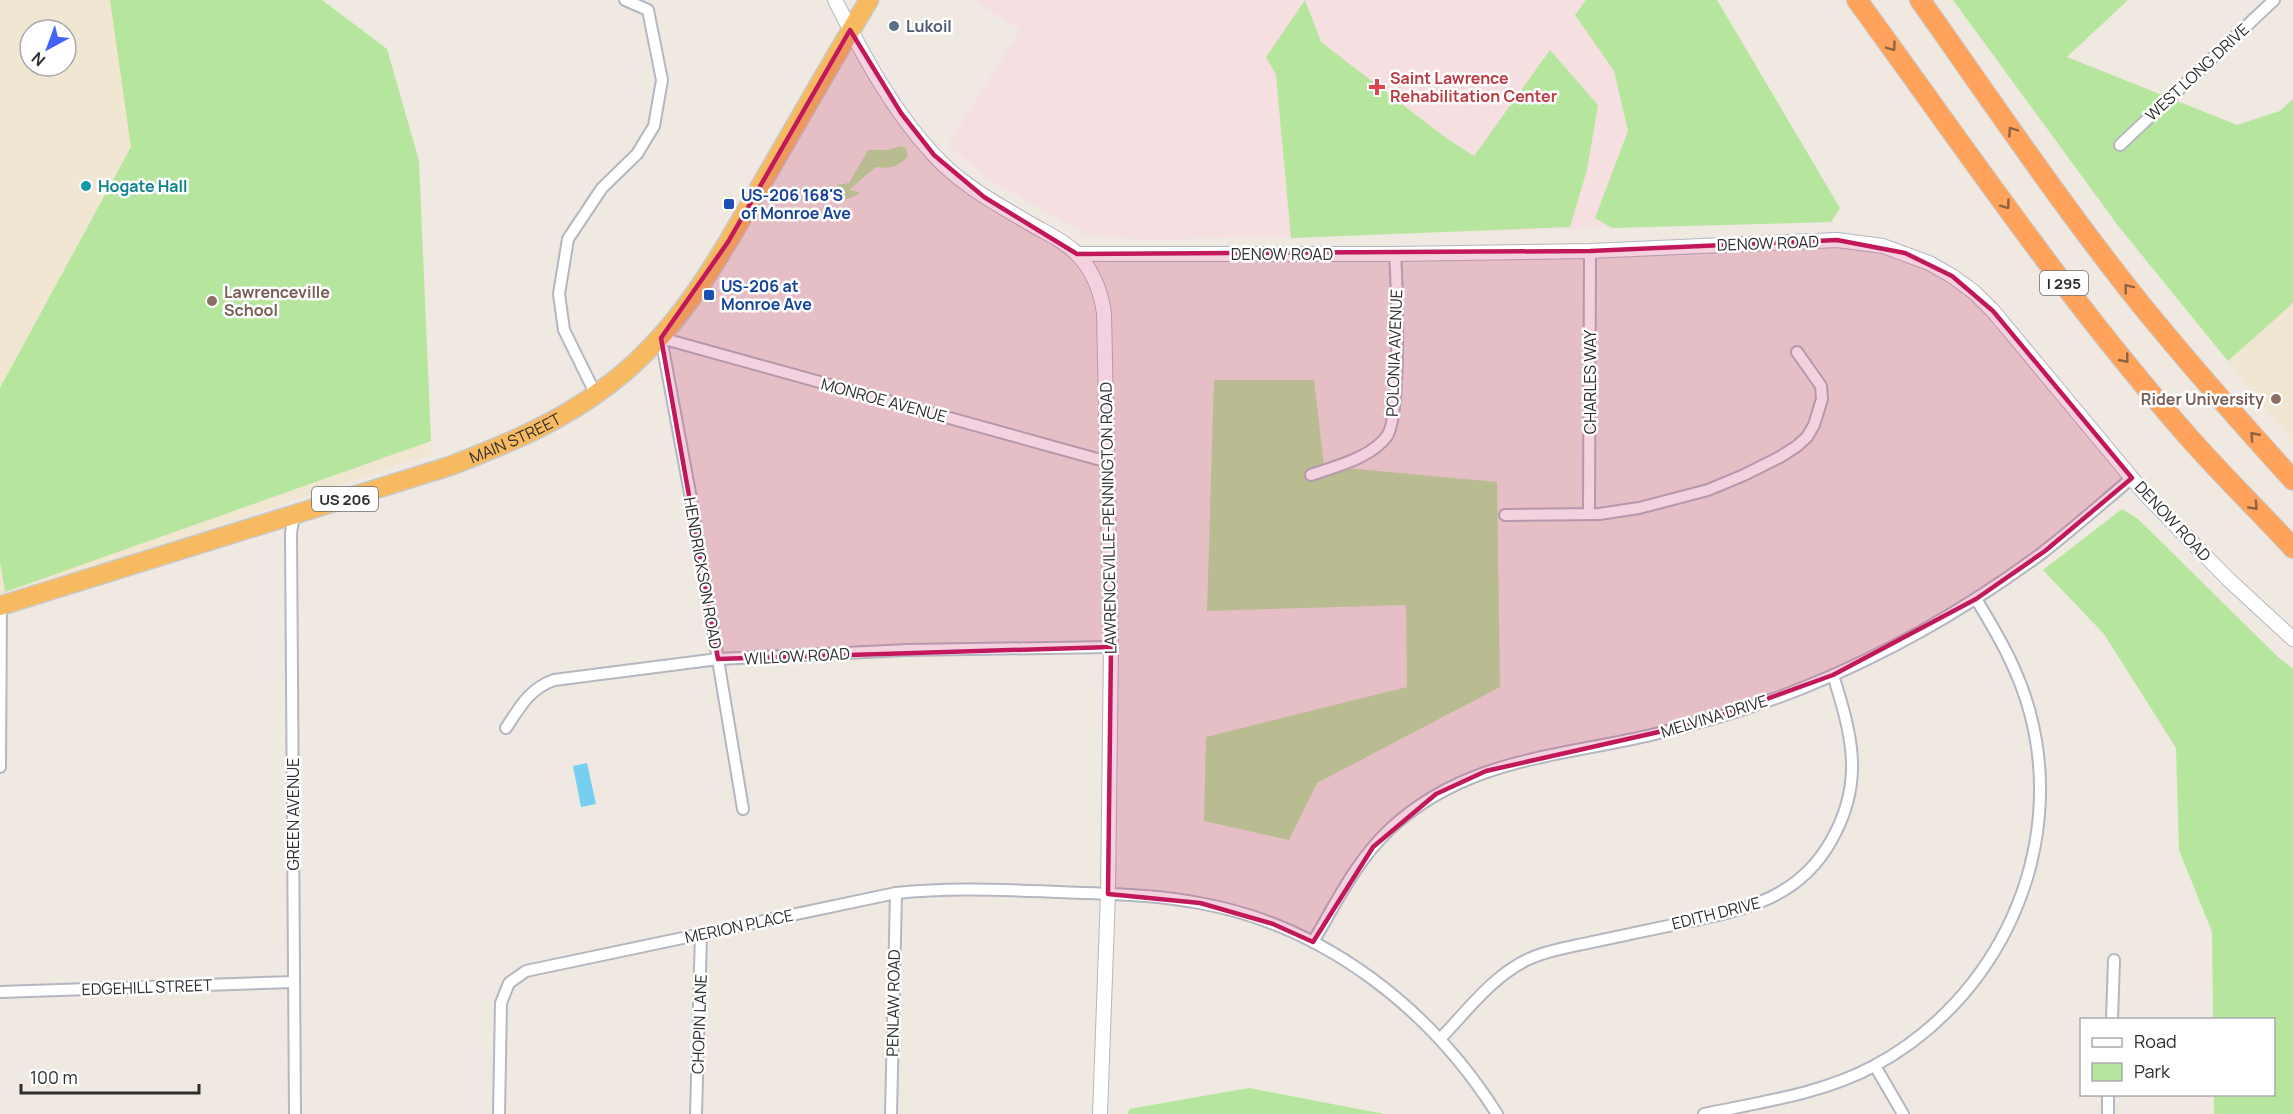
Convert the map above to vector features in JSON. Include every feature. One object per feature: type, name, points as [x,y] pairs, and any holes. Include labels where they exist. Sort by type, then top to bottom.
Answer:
[{"type":"highway","name":"US 206","points":[[850,30],[864,0]]},
{"type":"highway","name":"US 206","points":[[850,30],[869,0]]},
{"type":"highway","name":"I 295","points":[[1857,0],[2027,235],[2118,350],[2193,441],[2293,548]]},
{"type":"highway","name":"I 295","points":[[1920,0],[2058,196],[2127,288],[2195,370],[2293,480]]},
{"type":"highway","name":"MAIN STREET","points":[[1,604],[450,466],[518,439],[596,395],[640,359],[690,301],[728,242],[850,30]]},
{"type":"street","points":[[596,395],[564,330],[560,294],[568,239],[602,188],[637,154],[654,126],[663,80],[648,10],[625,0]]},
{"type":"street","name":"LAWRENCEVILLE-PENNINGTON ROAD","points":[[835,0],[850,30],[900,113],[934,155],[984,197],[1065,244],[1077,254],[1096,281],[1104,313],[1111,647],[1108,894],[1100,1114]]},
{"type":"street","name":"WEST LONG DRIVE","points":[[2120,145],[2274,0]]},
{"type":"street","name":"DENOW ROAD","points":[[1077,254],[1395,254],[1590,251],[1837,240],[1883,246],[1905,253],[1952,276],[1993,310],[2132,478],[2180,531],[2293,639]]},
{"type":"street","name":"CHARLES WAY","points":[[1589,514],[1590,251]]},
{"type":"street","name":"POLONIA AVENUE","points":[[1311,475],[1354,459],[1378,446],[1392,426],[1397,312],[1395,254]]},
{"type":"street","name":"MONROE AVENUE","points":[[660,338],[1108,462]]},
{"type":"street","name":"HENDRICKSON ROAD","points":[[660,338],[743,809]]},
{"type":"street","points":[[1505,515],[1589,514],[1639,508],[1708,490],[1744,475],[1797,446],[1814,425],[1822,399],[1821,386],[1797,352]]},
{"type":"street","name":"MELVINA DRIVE","points":[[1313,942],[1356,868],[1373,847],[1409,812],[1436,794],[1460,781],[1512,763],[1703,722],[1763,703],[1833,675],[1914,635],[1976,599],[2044,550],[2132,478]]},
{"type":"street","name":"GREEN AVENUE","points":[[294,515],[291,533],[294,1114]]},
{"type":"street","points":[[1710,1113],[1809,1091],[1875,1066],[1924,1033],[1945,1015],[1974,982],[2011,924],[2031,868],[2040,804],[2040,771],[2034,730],[2020,682],[2010,657],[1976,599]]},
{"type":"street","points":[[0,767],[1,604]]},
{"type":"street","name":"WILLOW ROAD","points":[[506,728],[531,692],[542,684],[554,680],[718,659],[907,650],[1111,647]]},
{"type":"street","name":"EDITH DRIVE","points":[[1440,1039],[1496,981],[1529,959],[1564,948],[1744,909],[1774,897],[1800,879],[1815,864],[1838,829],[1851,787],[1852,744],[1833,675]]},
{"type":"street","name":"MERION PLACE","points":[[499,1114],[501,1003],[504,992],[517,976],[526,971],[896,893],[955,888],[1163,897],[1237,912],[1273,924],[1342,958],[1413,1011],[1473,1079],[1497,1114]]},
{"type":"street","name":"PENLAW ROAD","points":[[891,1114],[896,893]]},
{"type":"street","name":"CHOPIN LANE","points":[[696,1114],[702,934]]},
{"type":"street","points":[[2112,1018],[2114,960]]},
{"type":"street","name":"EDGEHILL STREET","points":[[0,992],[294,982]]},
{"type":"street","points":[[1875,1066],[1903,1114]]},
{"type":"street","points":[[2108,1114],[2109,1096]]},
{"type":"highlighted area","points":[[850,30],[901,113],[934,155],[984,197],[1077,254],[1590,251],[1837,240],[1905,253],[1952,276],[1993,311],[2132,478],[2045,551],[1976,599],[1833,675],[1703,722],[1486,771],[1436,794],[1373,847],[1313,942],[1273,924],[1200,903],[1108,894],[1111,647],[718,659],[661,338],[728,242]]},
{"type":"shaded area","name":"Lawrenceville School","points":[[0,0],[322,0],[387,49],[419,161],[431,441],[434,453],[0,599]]},
{"type":"shaded area","name":"Saint Lawrence Rehabilitation Center","points":[[974,0],[1717,0],[1840,208],[1831,222],[1144,240],[1086,235],[985,177],[948,145],[1020,30]]},
{"type":"shaded area","name":"Rider University","points":[[2293,303],[2293,442],[2228,361]]},
{"type":"green space","name":"Lawrenceville School","points":[[110,0],[322,0],[387,49],[419,161],[431,441],[5,592],[0,562],[0,388],[131,147]]},
{"type":"green space","points":[[1305,0],[1321,42],[1446,138],[1474,156],[1550,50],[1598,105],[1587,170],[1570,227],[1291,238],[1276,75],[1266,57]]},
{"type":"green space","points":[[1586,0],[1717,0],[1840,208],[1831,222],[1612,228],[1595,218],[1628,131],[1614,71],[1575,15]]},
{"type":"green space","points":[[1953,0],[2128,0],[2067,57],[2237,125],[2280,111],[2293,99],[2293,303],[2228,361],[2119,227]]},
{"type":"green space","points":[[901,146],[906,148],[908,156],[901,163],[886,168],[876,167],[849,190],[859,192],[858,195],[847,199],[837,194],[837,185],[849,183],[868,150],[888,150]]},
{"type":"green space","points":[[1214,380],[1314,380],[1324,466],[1497,482],[1500,687],[1317,783],[1289,840],[1204,821],[1206,737],[1407,687],[1406,605],[1207,611]]},
{"type":"green space","points":[[2122,509],[2138,519],[2278,657],[2293,669],[2293,1114],[2214,1114],[2214,1096],[2275,1096],[2275,1018],[2213,1018],[2212,932],[2179,850],[2176,748],[2104,634],[2043,570]]},
{"type":"green space","points":[[1249,1088],[1384,1114],[1128,1114],[1129,1109]]},
{"type":"water","points":[[587,763],[596,804],[581,807],[573,766]]},
{"type":"place","name":"Lukoil","points":[[894,26]]},
{"type":"place","name":"Saint Lawrence Rehabilitation Center","points":[[1377,87]]},
{"type":"place","name":"Hogate Hall","points":[[86,186]]},
{"type":"place","name":"US-206 168'S of Monroe Ave","points":[[729,204]]},
{"type":"place","name":"US-206 at Monroe Ave","points":[[709,295]]},
{"type":"place","name":"Lawrenceville School","points":[[212,301]]},
{"type":"place","name":"Rider University","points":[[2276,399]]}]
